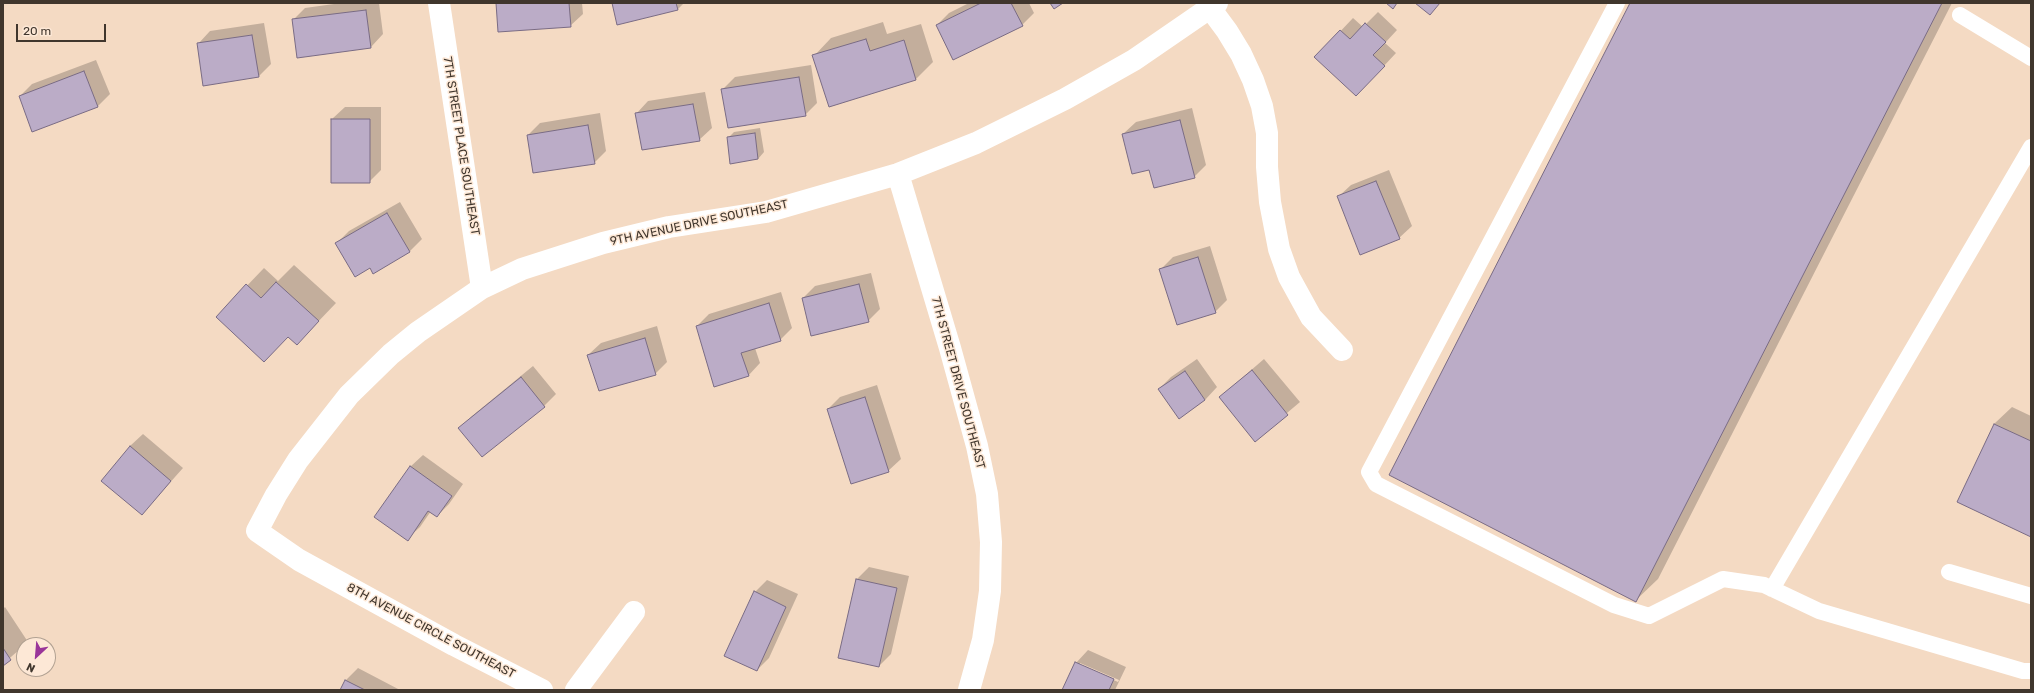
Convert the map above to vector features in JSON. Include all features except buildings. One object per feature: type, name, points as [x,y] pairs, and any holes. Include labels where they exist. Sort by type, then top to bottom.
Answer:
[{"type":"street","name":"7TH STREET PLACE SOUTHEAST","points":[[439,3],[482,288]]},
{"type":"street","name":"9TH AVENUE DRIVE SOUTHEAST","points":[[342,584],[299,560],[257,531],[276,494],[298,460],[349,395],[391,354],[418,332],[482,288],[522,269],[603,243],[669,228],[766,212],[898,174],[976,143],[1065,99],[1134,60],[1213,6]]},
{"type":"street","points":[[1213,6],[1241,54],[1253,80],[1262,106],[1267,133],[1267,167],[1270,202],[1278,249],[1289,277],[1311,316],[1342,350]]},
{"type":"street","name":"7TH STREET DRIVE SOUTHEAST","points":[[898,174],[952,355],[977,446],[986,494],[991,542],[990,591],[983,640],[969,690]]},
{"type":"street","name":"8TH AVENUE CIRCLE SOUTHEAST","points":[[342,584],[542,690]]},
{"type":"street","points":[[576,690],[634,612]]},
{"type":"lane","points":[[1617,3],[1369,472],[1376,484],[1614,605],[1649,616],[1723,579],[1764,585],[1834,615],[2023,671],[2031,671]]},
{"type":"lane","points":[[1960,15],[2031,58]]},
{"type":"lane","points":[[1772,589],[2031,147]]},
{"type":"lane","points":[[1949,572],[2031,596]]}]
